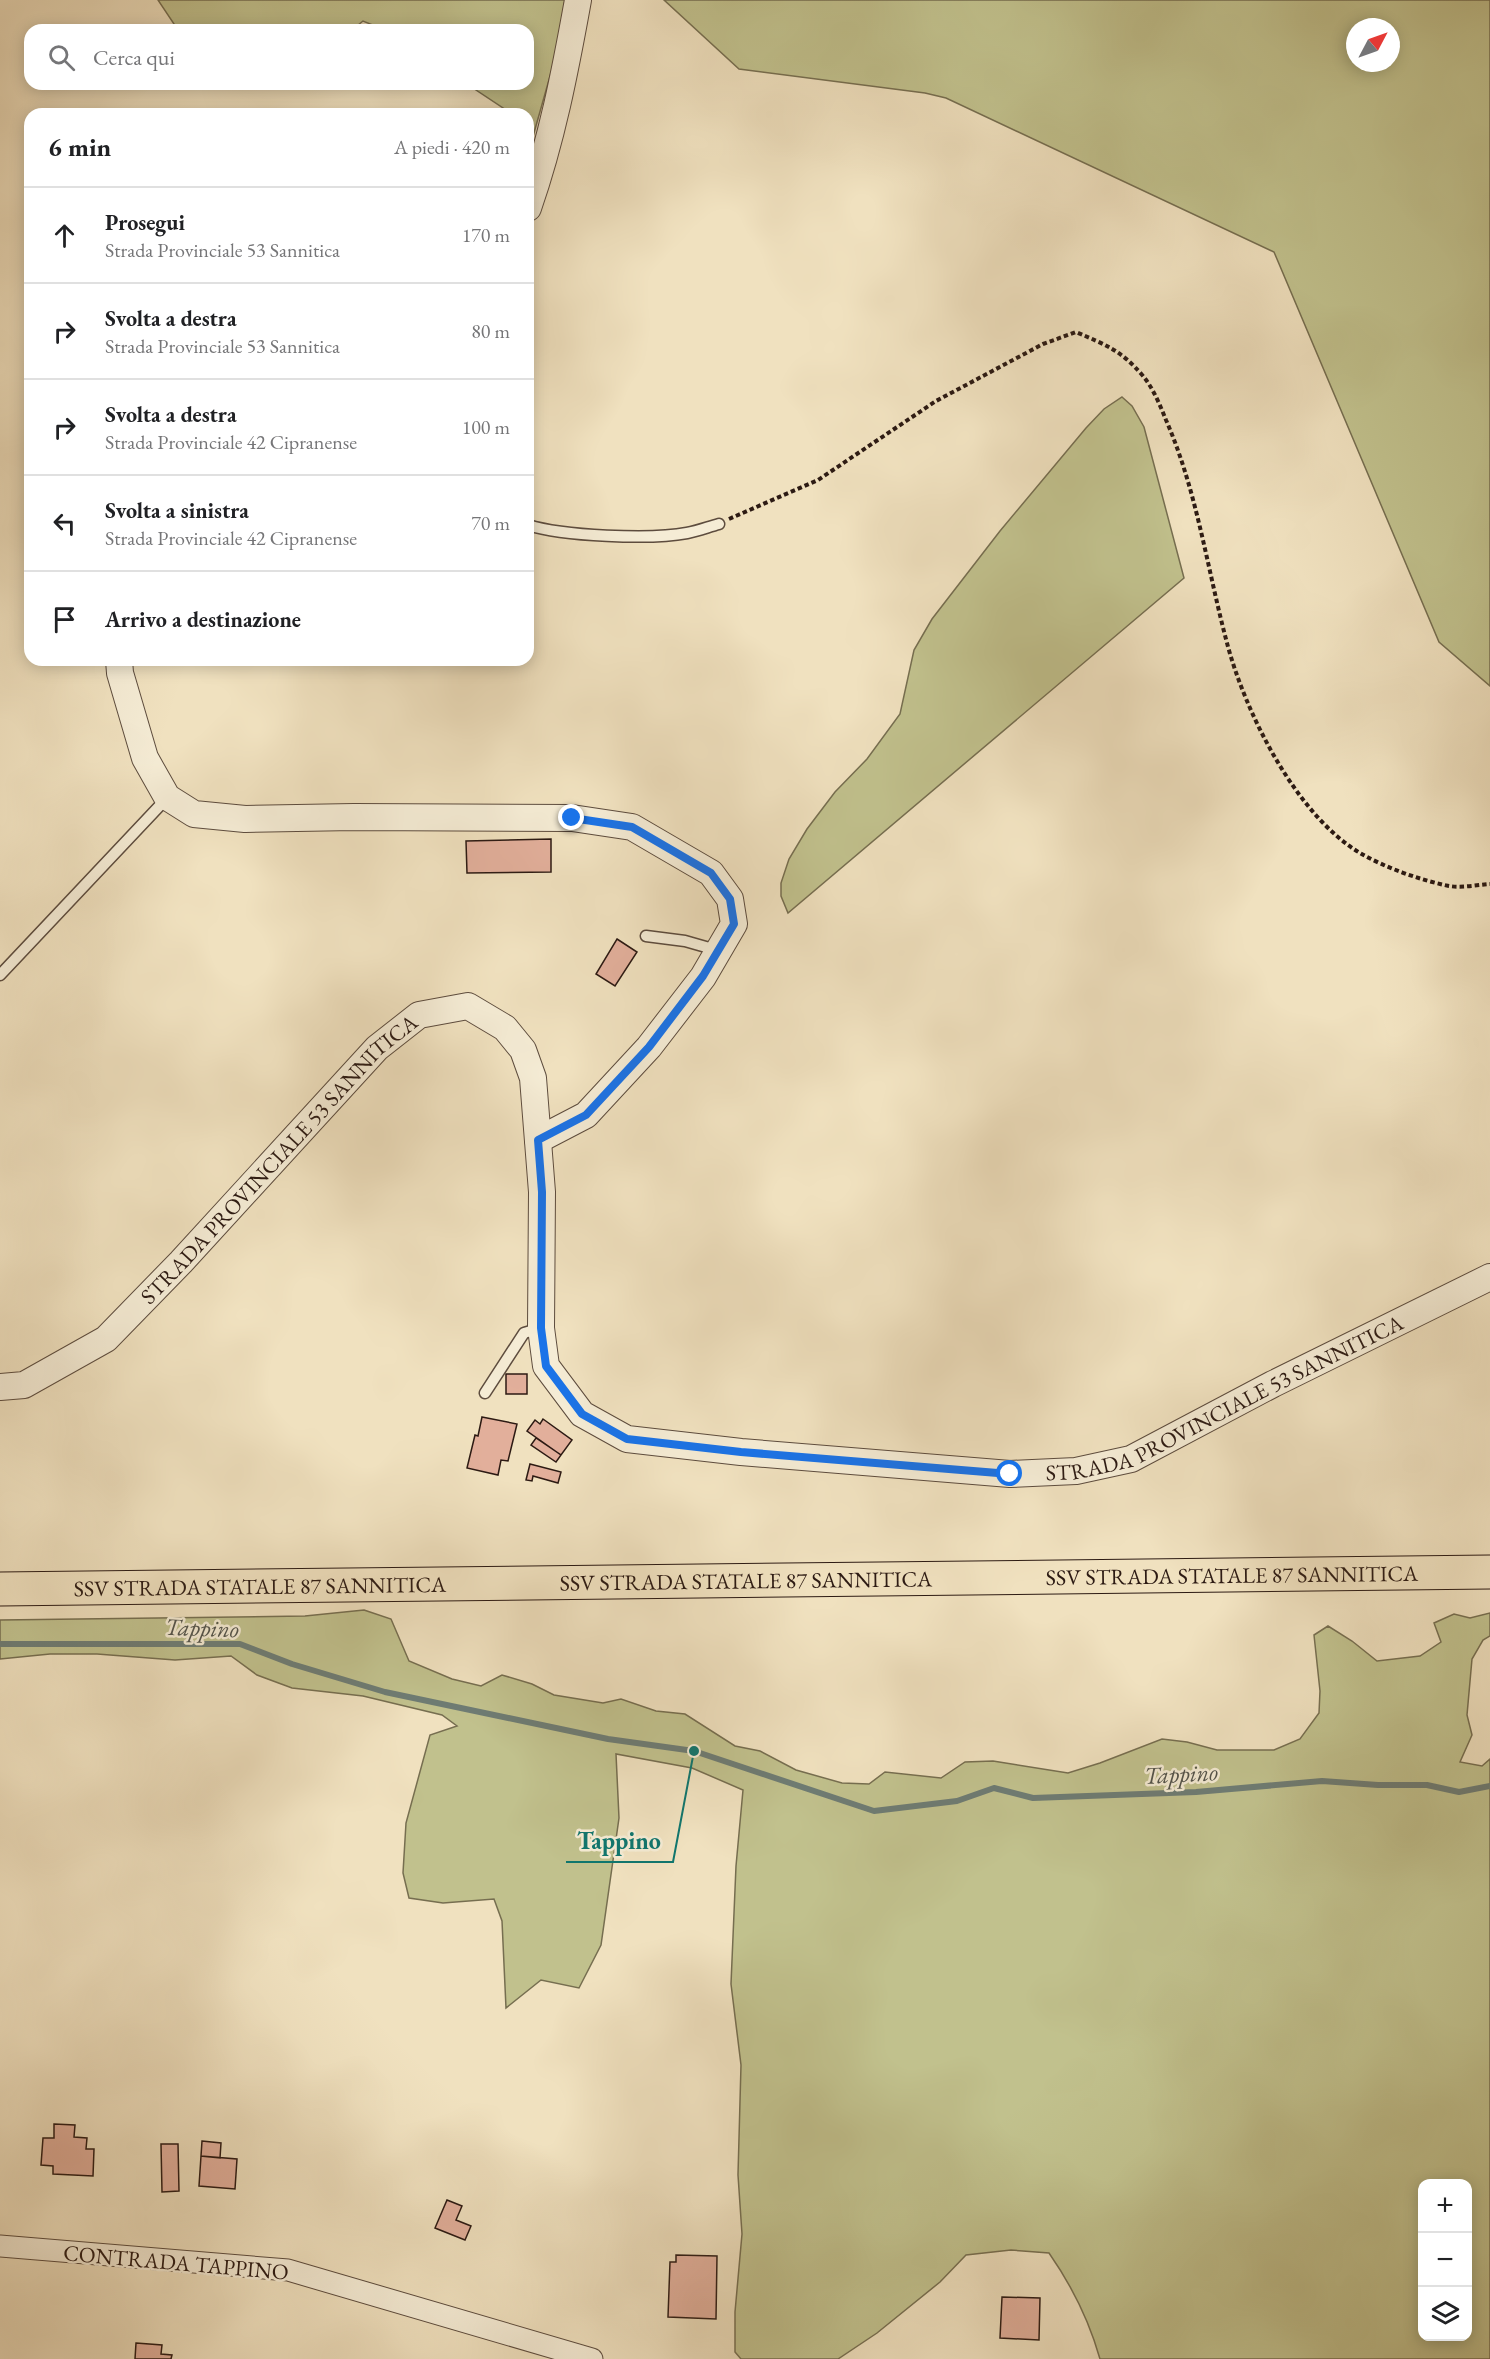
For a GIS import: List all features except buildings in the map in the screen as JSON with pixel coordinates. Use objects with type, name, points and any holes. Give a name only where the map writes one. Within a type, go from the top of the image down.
[{"type":"main road","name":"SSV STRADA STATALE 87 SANNITICA","points":[[0,1589],[1490,1572]]},
{"type":"street","points":[[534,191],[546,156],[564,80],[578,0]]},
{"type":"street","points":[[119,666],[146,758],[167,798],[194,814],[245,819],[572,818],[632,827],[711,873],[730,899],[734,924],[720,951],[649,1047],[586,1115],[538,1140]]},
{"type":"street","name":"STRADA PROVINCIALE 53 SANNITICA","points":[[0,1387],[24,1385],[106,1339],[181,1262],[377,1048],[419,1015],[468,1006],[505,1028],[522,1050],[533,1078],[542,1192],[541,1328],[546,1366],[582,1414],[627,1439],[741,1452],[1010,1474],[1076,1471],[1131,1459],[1284,1379],[1490,1277]]},
{"type":"street","name":"CONTRADA TAPPINO","points":[[0,2246],[288,2270],[592,2359]]},
{"type":"lane","points":[[534,527],[575,533],[640,536],[686,534],[719,524]]},
{"type":"lane","points":[[0,975],[167,798]]},
{"type":"lane","points":[[646,936],[685,941],[720,951]]},
{"type":"lane","points":[[486,1392],[524,1333],[541,1328]]},
{"type":"path","points":[[719,524],[818,480],[936,401],[1043,344],[1076,332],[1116,349],[1144,377],[1180,451],[1196,509],[1227,644],[1265,741],[1293,787],[1324,825],[1360,853],[1401,872],[1451,886],[1490,884]]},
{"type":"green space","points":[[158,0],[565,0],[556,55],[534,133],[534,108],[503,108],[476,90],[534,90],[534,24],[370,24],[363,21],[359,24],[174,24]]},
{"type":"green space","points":[[664,0],[1490,0],[1490,686],[1439,642],[1274,252],[946,98],[925,93],[739,69]]},
{"type":"green space","points":[[1122,397],[1132,406],[1144,427],[1184,578],[788,913],[781,896],[781,883],[789,859],[807,829],[835,792],[867,759],[900,714],[914,650],[932,619],[1000,531],[1086,428],[1104,409]]},
{"type":"green space","points":[[364,1610],[391,1619],[409,1661],[452,1679],[481,1686],[502,1675],[532,1684],[554,1695],[603,1703],[621,1699],[656,1711],[685,1714],[735,1746],[760,1751],[796,1770],[842,1783],[869,1784],[885,1772],[941,1778],[965,1762],[993,1761],[1068,1773],[1162,1739],[1187,1742],[1217,1750],[1274,1750],[1300,1739],[1319,1713],[1320,1691],[1314,1635],[1328,1626],[1377,1661],[1420,1656],[1441,1642],[1434,1623],[1454,1614],[1470,1618],[1490,1613],[1490,1636],[1483,1640],[1472,1659],[1467,1715],[1472,1735],[1460,1762],[1482,1766],[1490,1759],[1490,2359],[1100,2359],[1079,2304],[1049,2253],[1011,2250],[966,2255],[940,2282],[877,2333],[838,2359],[741,2359],[735,2352],[735,2312],[742,2234],[738,2175],[741,2065],[731,1984],[736,1866],[743,1790],[692,1768],[616,1754],[619,1818],[601,1945],[579,1988],[541,1980],[506,2008],[502,1921],[494,1899],[443,1903],[409,1898],[403,1873],[406,1823],[430,1735],[457,1726],[442,1715],[363,1696],[292,1688],[257,1675],[231,1656],[175,1660],[97,1654],[50,1654],[0,1659],[0,1620],[305,1616]]},
{"type":"waterway","name":"Tappino","points":[[0,1644],[240,1644],[292,1664],[385,1692],[608,1739],[694,1751],[874,1811],[957,1801],[994,1788],[1033,1798],[1196,1792],[1322,1781],[1378,1785],[1427,1785],[1459,1792],[1490,1786]]},
{"type":"place","name":"Tappino","points":[[694,1751]]},
{"type":"route","points":[[572,818],[632,827],[711,873],[730,899],[734,924],[720,951],[703,976],[649,1047],[586,1115],[538,1140],[542,1192],[541,1328],[546,1366],[582,1414],[627,1439],[741,1452],[1010,1474]]}]
